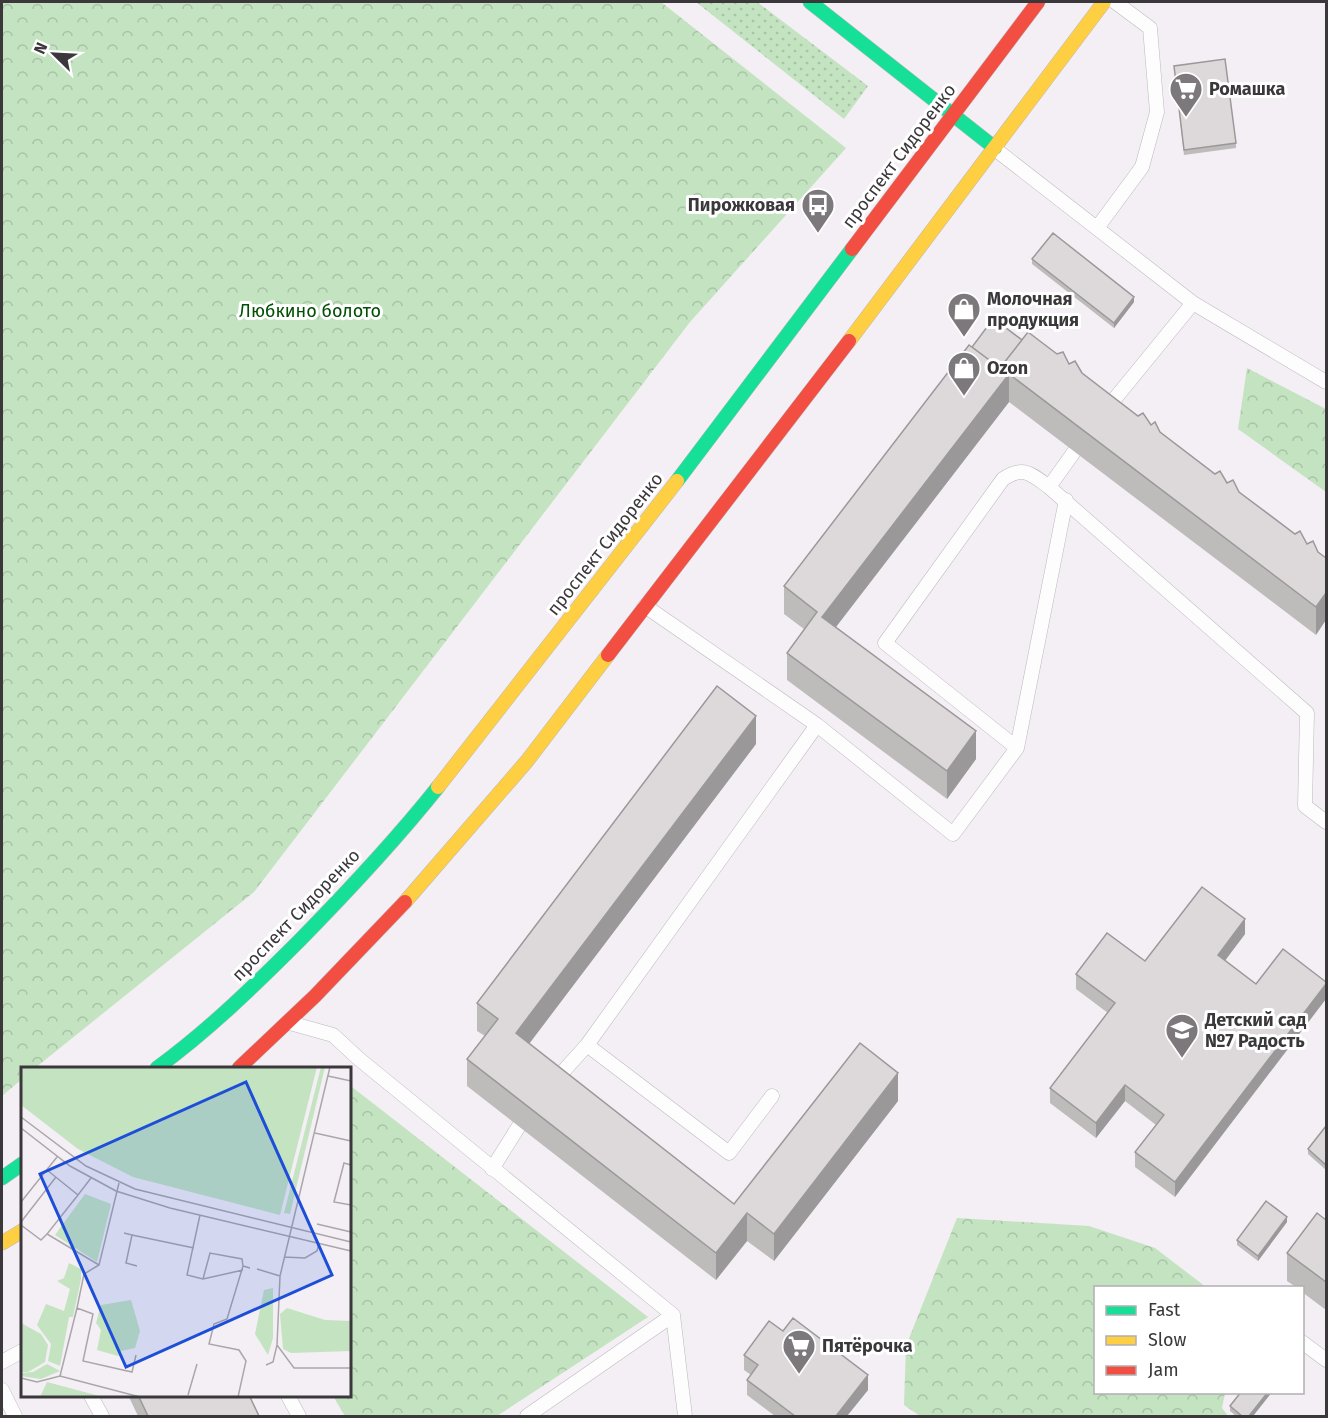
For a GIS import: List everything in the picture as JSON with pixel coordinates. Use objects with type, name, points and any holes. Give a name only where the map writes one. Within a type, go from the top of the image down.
[{"type":"main road","points":[[810,2],[995,148]]},
{"type":"main road","name":"проспект Сидоренко","points":[[158,1067],[255,992],[405,828],[719,426],[1038,2]]},
{"type":"main road","points":[[240,1067],[290,1023],[400,910],[465,837],[527,761],[1104,2]]},
{"type":"main road","points":[[274,1009],[290,1023]]},
{"type":"main road","points":[[2,1178],[21,1165]]},
{"type":"main road","points":[[2,1243],[21,1232]]},
{"type":"lane","points":[[1097,228],[1142,167],[1157,112],[1150,28],[1115,2]]},
{"type":"lane","points":[[995,148],[1194,303],[1326,382]]},
{"type":"lane","points":[[1101,416],[1194,303]]},
{"type":"lane","points":[[1049,487],[1074,452]]},
{"type":"lane","points":[[1017,748],[885,644],[1003,479],[1015,471],[1028,472],[1066,500],[1307,713],[1305,806],[1326,822]]},
{"type":"lane","points":[[645,606],[817,725],[953,834],[1017,748],[1066,500]]},
{"type":"lane","points":[[549,1087],[587,1045],[817,725]]},
{"type":"lane","points":[[290,1023],[333,1035],[492,1169],[673,1314],[685,1416]]},
{"type":"lane","points":[[587,1045],[729,1153],[772,1096]]},
{"type":"lane","points":[[492,1169],[519,1126]]},
{"type":"lane","points":[[527,1416],[673,1314]]},
{"type":"lane","points":[[1304,1344],[1326,1360]]},
{"type":"lane","points":[[2,1362],[21,1352]]},
{"type":"lane","points":[[2,1390],[15,1416]]},
{"type":"lane","points":[[92,1397],[102,1416]]},
{"type":"lane","points":[[289,1397],[298,1416]]},
{"type":"green space","name":"Любкино болото","points":[[2,2],[661,2],[846,148],[690,322],[254,892],[36,1067],[21,1067],[21,1080],[2,1096]]},
{"type":"green space","points":[[696,2],[757,2],[868,86],[844,119]]},
{"type":"green space","points":[[1247,368],[1326,409],[1326,492],[1238,429]]},
{"type":"green space","points":[[352,1087],[648,1317],[497,1416],[345,1416],[334,1397],[351,1397]]},
{"type":"green space","points":[[957,1218],[1089,1226],[1155,1248],[1205,1286],[1094,1286],[1094,1394],[1225,1394],[1222,1408],[1228,1416],[920,1416],[904,1405],[906,1346]]},
{"type":"building","points":[[1225,59],[1236,143],[1184,150],[1174,66]]},
{"type":"building","points":[[1053,233],[1134,297],[1114,323],[1032,259]]},
{"type":"building","points":[[994,321],[1022,340],[1000,368],[972,347]]},
{"type":"building","points":[[1028,332],[1057,354],[1063,352],[1069,364],[1075,361],[1082,373],[1138,416],[1143,413],[1151,425],[1155,422],[1160,432],[1215,474],[1220,471],[1227,483],[1233,480],[1239,492],[1295,534],[1300,531],[1307,544],[1313,541],[1318,552],[1326,558],[1326,593],[1316,607],[1009,374],[822,617],[976,731],[947,771],[787,653],[817,612],[784,586],[969,345],[1000,368]]},
{"type":"building","points":[[717,686],[756,716],[516,1033],[734,1204],[860,1043],[898,1073],[774,1234],[747,1213],[716,1253],[467,1059],[498,1019],[477,1003]]},
{"type":"building","name":"Детский сад №7 Радость","points":[[1202,887],[1245,919],[1218,955],[1256,984],[1283,949],[1326,984],[1175,1182],[1135,1152],[1164,1115],[1125,1085],[1096,1123],[1050,1088],[1115,1003],[1076,974],[1107,933],[1145,961]]},
{"type":"building","points":[[1326,1126],[1326,1165],[1308,1149]]},
{"type":"building","points":[[1266,1201],[1287,1217],[1258,1256],[1237,1240]]},
{"type":"building","points":[[1317,1213],[1326,1220],[1326,1282],[1287,1253]]},
{"type":"building","name":"Пятёрочка","points":[[793,1318],[868,1375],[836,1416],[795,1416],[747,1380],[758,1365],[744,1355],[769,1321],[783,1331]]},
{"type":"building","points":[[1239,1394],[1266,1394],[1249,1416],[1242,1416],[1230,1406]]},
{"type":"building","points":[[139,1397],[250,1397],[259,1416],[148,1416]]},
{"type":"traffic: fast","points":[[810,2],[995,148]]},
{"type":"traffic: fast","points":[[677,481],[852,249]]},
{"type":"traffic: fast","points":[[158,1067],[213,1023],[300,940],[371,865],[438,787]]},
{"type":"traffic: fast","points":[[2,1178],[21,1165]]},
{"type":"traffic: slow","points":[[849,341],[1104,2]]},
{"type":"traffic: slow","points":[[438,787],[677,481]]},
{"type":"traffic: slow","points":[[405,902],[527,761],[608,655]]},
{"type":"traffic: slow","points":[[2,1243],[21,1232]]},
{"type":"traffic: jam","points":[[852,249],[1038,2]]},
{"type":"traffic: jam","points":[[608,655],[849,341]]},
{"type":"traffic: jam","points":[[240,1067],[315,996],[405,902]]},
{"type":"place","name":"Ромашка","points":[[1186,118]]},
{"type":"place","name":"Пирожковая","points":[[818,234]]},
{"type":"place","name":"Молочная продукция","points":[[964,338]]},
{"type":"place","name":"Ozon","points":[[964,397]]},
{"type":"place","name":"Детский сад №7 Радость","points":[[1182,1059]]},
{"type":"place","name":"Пятёрочка","points":[[799,1375]]}]
